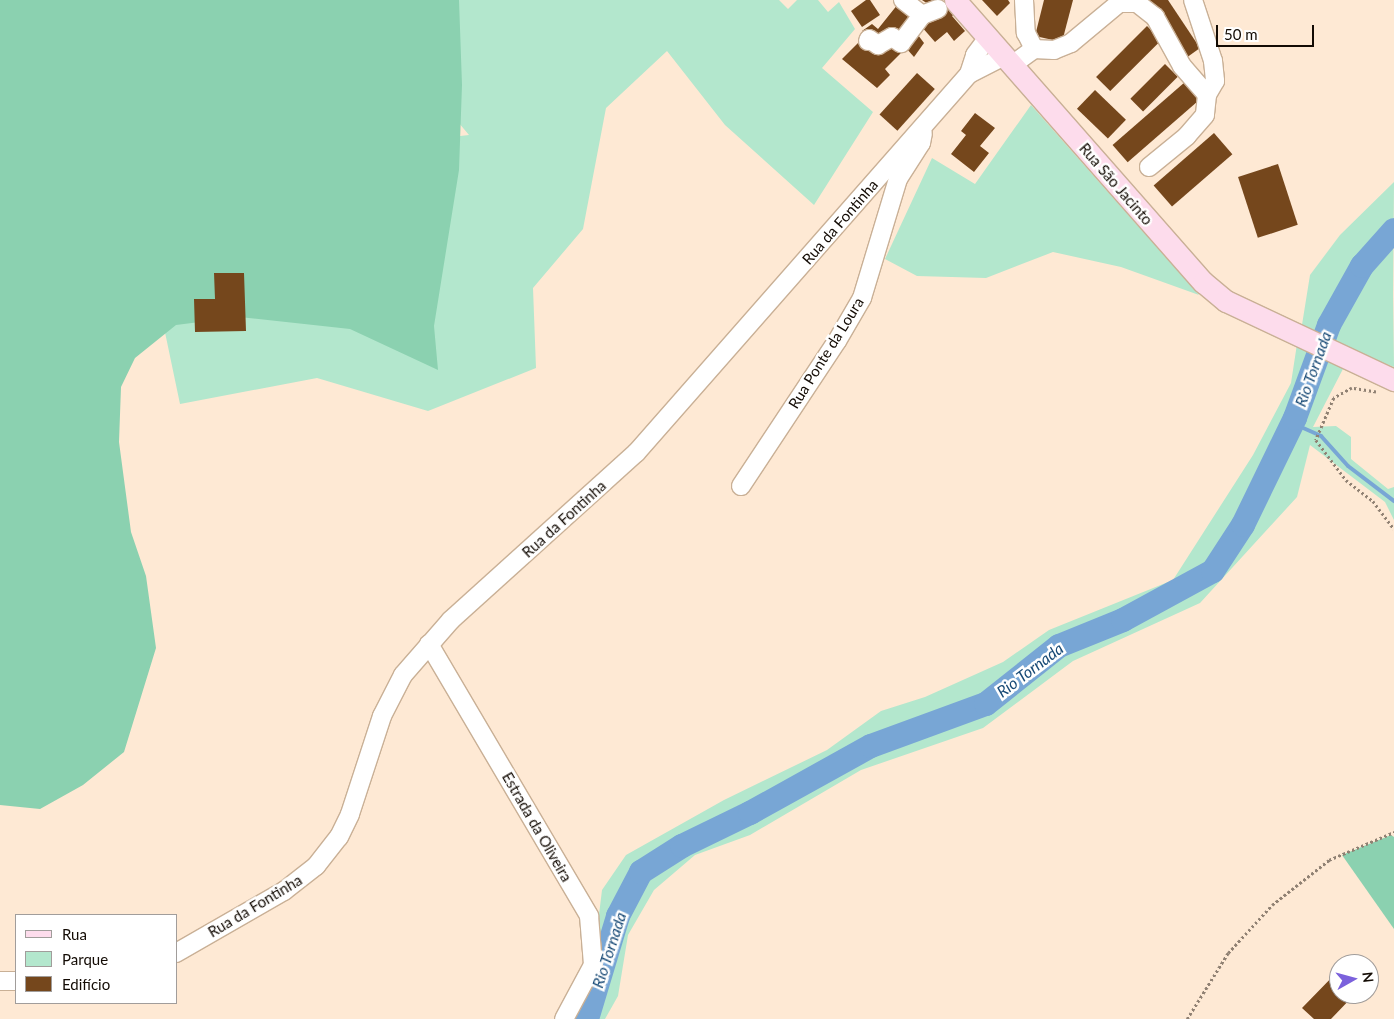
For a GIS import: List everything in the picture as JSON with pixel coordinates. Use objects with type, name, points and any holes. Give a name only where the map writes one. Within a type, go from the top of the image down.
[{"type":"main road","name":"Rua São Jacinto","points":[[948,6],[988,38],[1203,282],[1226,301],[1337,355],[1390,388]]},
{"type":"street","points":[[903,0],[948,6]]},
{"type":"street","points":[[1024,0],[1026,32],[1034,49],[1054,50],[1071,43],[1120,1],[1137,3],[1155,17],[1182,66],[1207,95]]},
{"type":"street","points":[[1149,167],[1187,136],[1205,115],[1207,95],[1215,81],[1213,61],[1193,0]]},
{"type":"street","points":[[868,41],[869,39],[878,44],[892,37],[901,43],[948,6]]},
{"type":"street","name":"Rua da Fontinha","points":[[178,952],[301,880],[327,853],[350,814],[392,694],[403,675],[450,620],[636,453],[969,74],[975,55],[988,38]]},
{"type":"street","name":"Rua da Fontinha","points":[[969,74],[1034,49]]},
{"type":"street","name":"Rua Ponte da Loura","points":[[741,486],[837,341],[862,298],[898,179],[924,135],[920,128]]},
{"type":"street","name":"Estrada da Oliveira","points":[[429,644],[589,916],[593,965],[564,1019]]},
{"type":"street","points":[[0,981],[15,981]]},
{"type":"path","points":[[1390,388],[1352,388],[1334,398],[1316,440],[1346,480],[1372,501],[1394,528]]},
{"type":"path","points":[[1187,1019],[1228,953],[1272,905],[1329,860],[1394,832]]},
{"type":"green space","points":[[0,0],[459,0],[462,85],[459,170],[434,326],[438,370],[350,329],[239,317],[176,325],[135,358],[121,387],[119,442],[131,532],[146,576],[156,648],[124,752],[83,785],[40,809],[0,805]]},
{"type":"green space","points":[[377,0],[779,0],[788,9],[797,0],[818,0],[828,12],[839,2],[855,29],[822,68],[873,112],[814,205],[725,125],[667,51],[606,108],[583,229],[533,288],[536,368],[428,411],[317,378],[180,404],[153,275],[144,172],[469,135],[400,53]]},
{"type":"green space","points":[[1031,105],[1199,295],[1121,267],[1053,252],[986,278],[917,276],[885,259],[932,158],[975,184]]},
{"type":"green space","points":[[1394,182],[1394,367],[1301,331],[1310,275],[1340,235]]},
{"type":"green space","points":[[1297,344],[1344,367],[1313,427],[1336,426],[1351,437],[1351,459],[1388,489],[1394,487],[1394,520],[1385,502],[1310,445],[1297,497],[1200,603],[1073,661],[983,728],[861,770],[750,835],[695,855],[654,890],[628,935],[618,996],[605,1019],[563,1019],[597,931],[602,890],[626,855],[724,800],[827,750],[881,711],[925,697],[1003,662],[1049,630],[1173,580],[1253,455],[1291,383]]},
{"type":"green space","points":[[1391,835],[1394,837],[1394,929],[1342,855]]},
{"type":"building","points":[[866,0],[870,0],[880,15],[862,27],[851,11]]},
{"type":"building","points":[[922,0],[943,0],[934,8]]},
{"type":"building","points":[[982,0],[1008,0],[1010,3],[997,16]]},
{"type":"building","points":[[1044,0],[1073,0],[1062,42],[1035,36]]},
{"type":"building","points":[[1148,0],[1168,0],[1200,48],[1186,58]]},
{"type":"building","points":[[949,2],[957,12],[952,16],[965,31],[954,41],[947,32],[935,42],[921,26]]},
{"type":"building","points":[[898,4],[913,17],[901,33],[865,37],[862,31],[872,24],[878,29]]},
{"type":"building","points":[[1147,26],[1161,40],[1110,91],[1096,77]]},
{"type":"building","points":[[915,31],[924,43],[914,57],[906,48]]},
{"type":"building","points":[[863,38],[889,39],[902,52],[885,69],[890,75],[877,88],[842,59]]},
{"type":"building","points":[[1165,64],[1178,77],[1143,111],[1130,99]]},
{"type":"building","points":[[917,73],[935,89],[897,131],[880,115]]},
{"type":"building","points":[[1185,82],[1200,99],[1128,162],[1113,145]]},
{"type":"building","points":[[1095,90],[1126,120],[1108,139],[1077,109]]},
{"type":"building","points":[[975,113],[995,128],[980,146],[989,153],[974,172],[951,154],[966,135],[961,131]]},
{"type":"building","points":[[1214,133],[1232,154],[1172,207],[1154,185]]},
{"type":"building","points":[[1278,164],[1298,225],[1258,238],[1238,177]]},
{"type":"building","points":[[214,273],[244,273],[246,331],[195,332],[194,299],[215,299]]},
{"type":"building","points":[[1329,980],[1329,1004],[1345,1004],[1331,1019],[1314,1019],[1302,1008]]},
{"type":"waterway","name":"Rio Tornada","points":[[587,1019],[618,916],[641,872],[682,846],[750,813],[871,746],[986,704],[1059,646],[1123,620],[1213,571],[1243,525],[1295,418],[1329,325],[1362,266],[1394,230]]},
{"type":"waterway","points":[[1292,423],[1321,436],[1348,466],[1394,501]]}]
